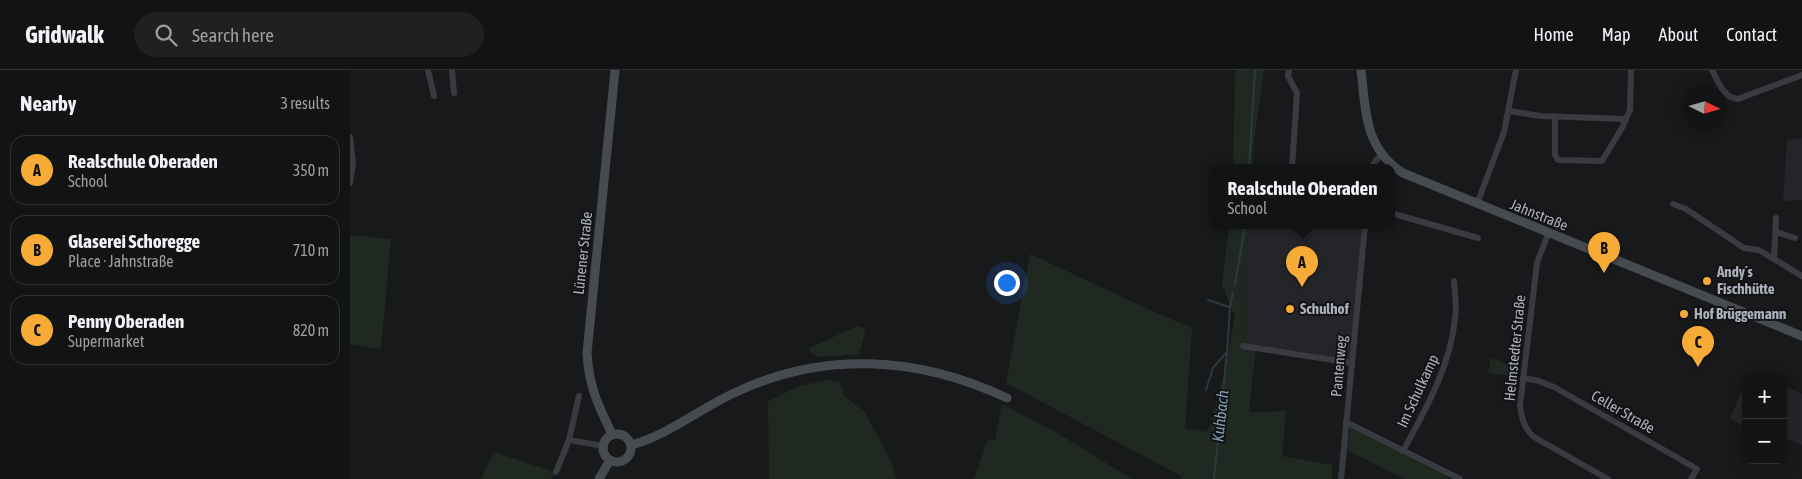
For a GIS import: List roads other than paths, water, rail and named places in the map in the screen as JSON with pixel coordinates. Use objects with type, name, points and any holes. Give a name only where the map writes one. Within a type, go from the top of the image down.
[{"type":"main road","name":"Lünener Straße","points":[[612,434],[595,400],[590,382],[587,353],[615,70]]},
{"type":"main road","name":"Jahnstraße","points":[[1361,70],[1368,123],[1373,140],[1390,164]]},
{"type":"main road","name":"Jahnstraße","points":[[1395,169],[1403,174],[1548,234],[1802,336]]},
{"type":"main road","points":[[631,445],[653,438],[751,385],[791,372],[827,365],[880,364],[925,369],[961,378],[1007,398]]},
{"type":"main road","points":[[618,433],[629,439],[631,445],[630,454],[624,460],[616,462],[610,460],[604,452],[603,446],[607,438],[612,434],[618,433]]},
{"type":"main road","points":[[599,479],[610,460]]},
{"type":"street","points":[[428,70],[434,96]]},
{"type":"street","points":[[452,70],[454,93]]},
{"type":"street","points":[[1289,70],[1288,76],[1297,94],[1292,164]]},
{"type":"street","points":[[1477,204],[1497,152],[1509,111],[1516,70]]},
{"type":"street","points":[[1556,117],[1555,155],[1558,160],[1602,161],[1622,128],[1630,110],[1631,70]]},
{"type":"street","points":[[1712,70],[1726,95],[1738,99],[1802,75]]},
{"type":"street","points":[[1509,111],[1556,117],[1625,119]]},
{"type":"street","points":[[350,137],[353,164],[350,183]]},
{"type":"street","points":[[1373,164],[1382,155]]},
{"type":"street","points":[[1673,204],[1686,209],[1744,248],[1758,250],[1802,276]]},
{"type":"street","points":[[1395,215],[1478,238]]},
{"type":"street","points":[[1774,259],[1776,218]]},
{"type":"street","name":"Pantenweg","points":[[1341,479],[1365,229]]},
{"type":"street","points":[[1776,232],[1795,238]]},
{"type":"street","name":"Helmstedter Straße","points":[[1548,234],[1537,263],[1520,406],[1522,420],[1528,432],[1540,441],[1608,479]]},
{"type":"street","name":"Im Schulkamp","points":[[1403,451],[1424,412],[1447,360],[1456,318],[1454,280]]},
{"type":"street","points":[[1243,346],[1352,363]]},
{"type":"street","name":"Celler Straße","points":[[1524,378],[1539,381],[1563,392],[1697,469],[1691,479]]},
{"type":"street","points":[[556,472],[569,440],[579,396]]},
{"type":"street","points":[[1346,422],[1460,479]]},
{"type":"street","points":[[569,440],[603,446]]},
{"type":"waterway","name":"Kuhbach","points":[[1249,164],[1255,70]]},
{"type":"waterway","name":"Kuhbach","points":[[1235,284],[1244,229]]},
{"type":"waterway","name":"Kuhbach","points":[[1214,479],[1233,292]]},
{"type":"waterway","name":"Kuhbach","points":[[1208,300],[1229,307]]},
{"type":"waterway","name":"Kuhbach","points":[[1206,390],[1213,368],[1226,353]]},
{"type":"place","name":"Glaserei Schoregge","points":[[1604,273]]},
{"type":"place","name":"Andy´s Fischhütte","points":[[1707,281]]},
{"type":"place","name":"Realschule Oberaden","points":[[1302,287]]},
{"type":"place","name":"Schulhof","points":[[1290,309]]},
{"type":"place","name":"Hof Brüggemann","points":[[1684,314]]},
{"type":"place","name":"Penny Oberaden","points":[[1698,367]]}]
